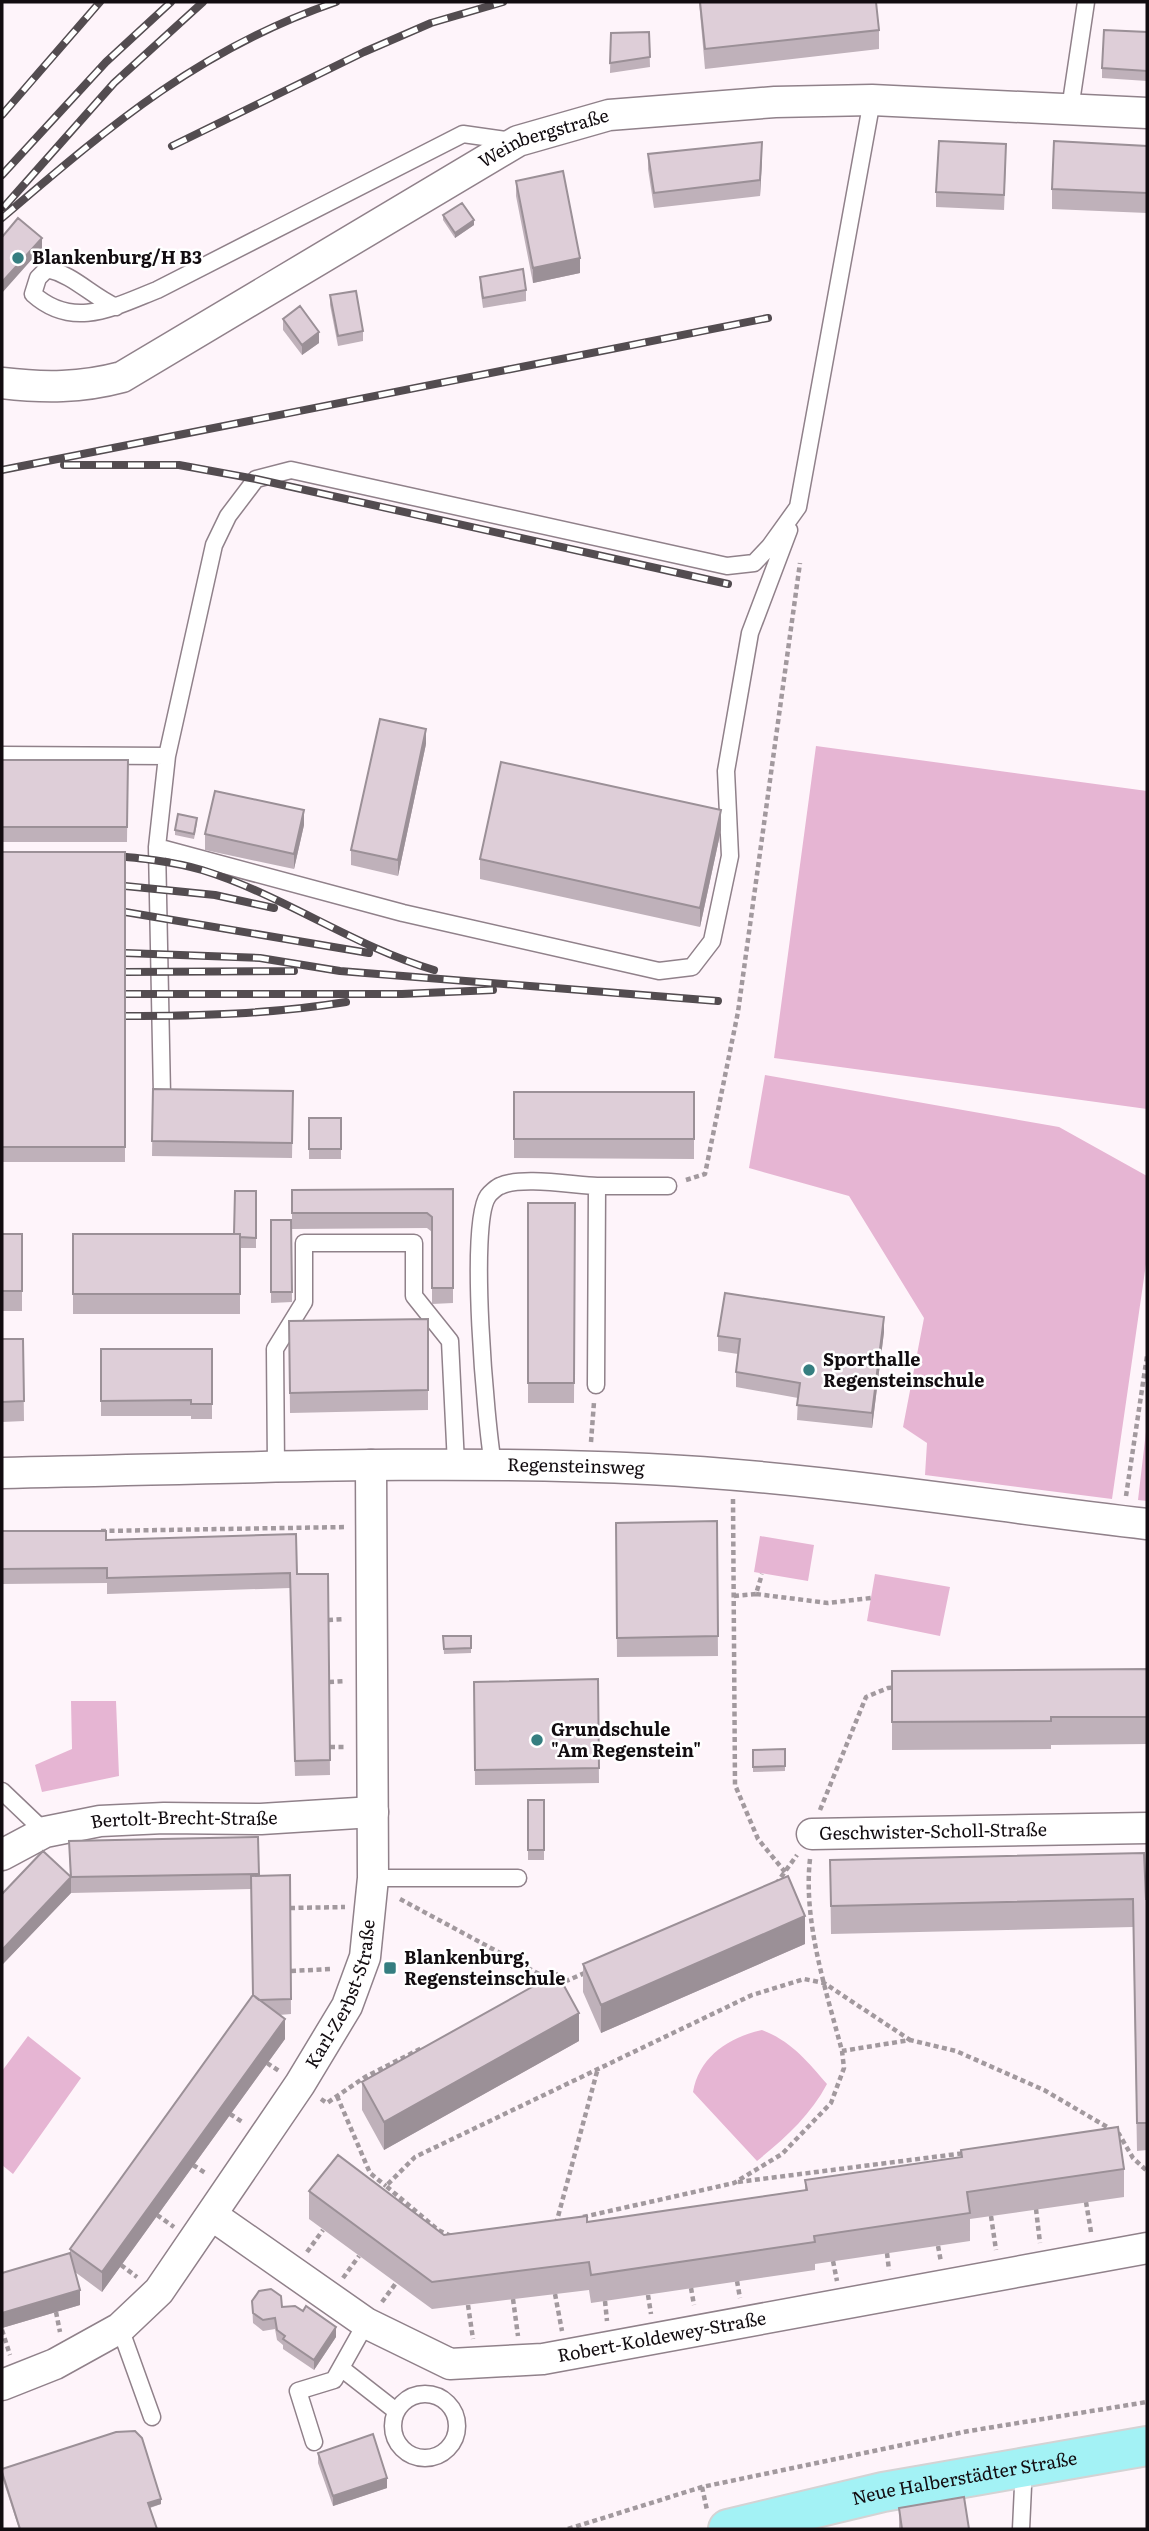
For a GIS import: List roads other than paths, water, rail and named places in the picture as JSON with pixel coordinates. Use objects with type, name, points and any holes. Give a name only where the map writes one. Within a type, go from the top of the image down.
[{"type":"main road","name":"Neue Halberstädter Straße","points":[[728,2529],[785,2522],[1024,2465],[1147,2445]]},
{"type":"street","name":"Weinbergstraße","points":[[2,383],[44,388],[93,385],[122,377],[518,141],[609,115],[775,102],[872,100],[1147,114]]},
{"type":"street","name":"Regensteinsweg","points":[[2,1473],[456,1464],[589,1467],[733,1475],[1135,1523]]},
{"type":"street","name":"Karl-Zerbst-Straße","points":[[2,2385],[55,2364],[120,2328],[159,2291],[213,2216],[335,2031],[358,1978],[369,1935],[372,1893],[370,1465]]},
{"type":"street","name":"Bertolt-Brecht-Straße","points":[[2,1855],[45,1832],[100,1821],[164,1818],[261,1819],[373,1812]]},
{"type":"street","name":"Geschwister-Scholl-Straße","points":[[812,1834],[1147,1828]]},
{"type":"street","name":"Robert-Koldewey-Straße","points":[[213,2216],[366,2323],[450,2364],[566,2355],[843,2307],[1147,2248]]},
{"type":"lane","points":[[1070,109],[1086,2]]},
{"type":"lane","points":[[157,847],[403,913],[659,971],[692,967],[712,941],[730,856],[726,771],[750,633],[797,507],[872,100]]},
{"type":"lane","points":[[116,307],[93,297],[67,273],[47,269],[37,278],[33,294],[45,304],[91,315],[116,307],[157,290],[463,134],[518,141]]},
{"type":"lane","points":[[162,1095],[157,847],[167,756],[214,545],[228,516],[256,479],[291,470],[727,566],[754,563],[771,546],[797,507]]},
{"type":"lane","points":[[2,755],[167,756]]},
{"type":"lane","points":[[493,1464],[486,1425],[480,1323],[481,1225],[487,1197],[500,1185],[520,1182],[668,1186]]},
{"type":"lane","points":[[596,1385],[597,1186]]},
{"type":"lane","points":[[276,1467],[275,1349],[304,1302],[304,1243],[414,1243],[414,1296],[450,1341],[456,1464]]},
{"type":"lane","points":[[2,1791],[45,1832]]},
{"type":"lane","points":[[372,1893],[518,1878]]},
{"type":"lane","points":[[314,2442],[298,2391],[334,2380],[366,2323]]},
{"type":"lane","points":[[120,2328],[152,2417]]},
{"type":"lane","points":[[341,2368],[396,2412]]},
{"type":"lane","points":[[421,2394],[441,2399],[454,2415],[457,2425],[451,2445],[434,2457],[413,2456],[397,2442],[393,2432],[396,2412],[403,2403],[421,2394]]},
{"type":"lane","points":[[1021,2529],[1024,2465]]},
{"type":"railway","points":[[2,115],[100,2]]},
{"type":"railway","points":[[2,175],[106,62],[171,2]]},
{"type":"railway","points":[[4,207],[114,83],[203,2]]},
{"type":"railway","points":[[2,218],[80,152],[158,93],[241,43],[336,2]]},
{"type":"railway","points":[[172,146],[364,52],[431,23],[503,2]]},
{"type":"railway","points":[[2,470],[768,318]]},
{"type":"railway","points":[[64,465],[179,465],[256,479],[728,584]]},
{"type":"railway","points":[[107,855],[179,864],[232,880],[375,948],[434,970]]},
{"type":"railway","points":[[125,886],[215,895],[274,908]]},
{"type":"railway","points":[[125,912],[369,953]]},
{"type":"railway","points":[[125,953],[260,958],[340,971],[718,1001]]},
{"type":"railway","points":[[125,972],[294,971]]},
{"type":"railway","points":[[125,994],[402,994],[493,990]]},
{"type":"railway","points":[[125,1016],[236,1014],[346,1002]]},
{"type":"place","name":"Blankenburg/H B3","points":[[18,258]]},
{"type":"place","name":"Sporthalle Regensteinschule","points":[[809,1370]]},
{"type":"place","name":"Grundschule \"Am Regenstein\"","points":[[537,1740]]},
{"type":"place","name":"Blankenburg, Regensteinschule","points":[[390,1968]]}]
